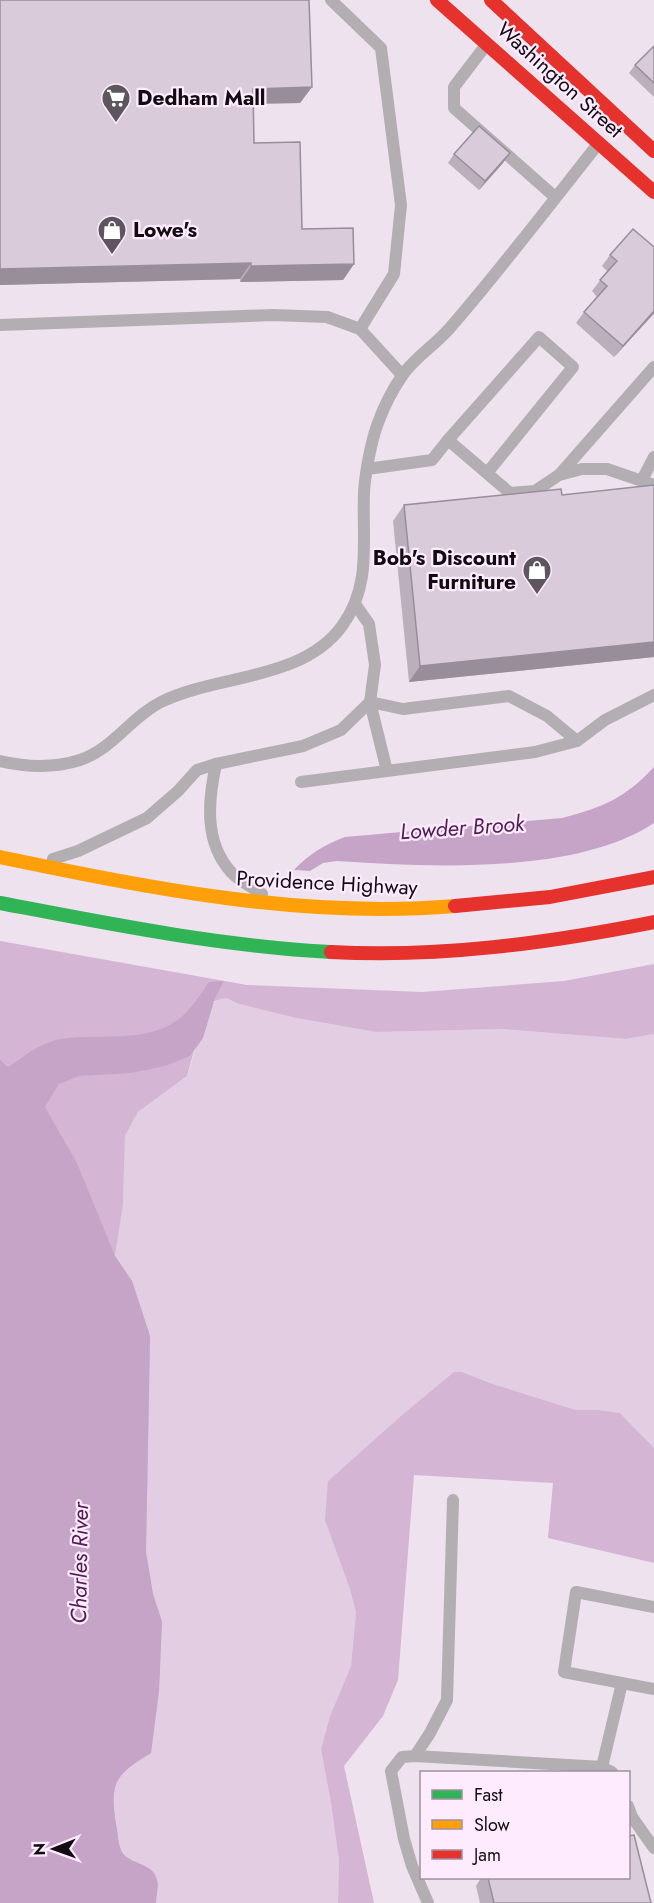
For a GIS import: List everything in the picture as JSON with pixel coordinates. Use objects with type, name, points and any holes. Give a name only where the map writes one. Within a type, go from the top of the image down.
[{"type":"main road","name":"Washington Street","points":[[437,0],[654,192]]},
{"type":"main road","name":"Washington Street","points":[[491,0],[654,151]]},
{"type":"main road","name":"Providence Highway","points":[[0,857],[185,893],[278,905],[378,910],[477,906],[573,893],[654,877]]},
{"type":"main road","points":[[0,903],[190,938],[239,945],[339,953],[488,948],[586,936],[654,922]]},
{"type":"lane","points":[[330,0],[381,48],[401,205],[394,274],[360,329]]},
{"type":"lane","points":[[487,44],[454,87],[454,108],[555,198]]},
{"type":"lane","points":[[0,761],[13,764],[58,764],[95,754],[158,703],[176,695],[287,665],[325,645],[342,626],[355,604],[363,577],[364,492],[367,469],[378,424],[402,375],[447,331],[599,143]]},
{"type":"lane","points":[[0,325],[273,315],[327,317],[360,329],[402,375]]},
{"type":"lane","points":[[367,469],[432,460],[539,337],[573,367],[487,473]]},
{"type":"lane","points":[[448,440],[510,493],[535,491],[559,475],[654,367]]},
{"type":"lane","points":[[559,475],[582,469],[607,468],[648,483],[654,457]]},
{"type":"lane","points":[[355,604],[369,624],[375,665],[370,702],[387,771]]},
{"type":"lane","points":[[301,782],[535,752],[576,741],[604,720],[654,695]]},
{"type":"lane","points":[[370,702],[403,709],[509,696],[547,716],[576,741]]},
{"type":"lane","points":[[38,865],[78,851],[147,818],[197,770],[303,746],[341,730],[370,702]]},
{"type":"lane","points":[[216,764],[210,793],[210,825],[218,854],[232,874],[278,905]]},
{"type":"lane","points":[[415,1756],[447,1700],[453,1500]]},
{"type":"lane","points":[[654,1607],[576,1592],[564,1672],[654,1689]]},
{"type":"lane","points":[[417,1865],[404,1839],[391,1771],[402,1757],[415,1756],[607,1770],[622,1683]]},
{"type":"lane","points":[[630,1814],[654,1848]]},
{"type":"lane","points":[[421,1879],[428,1903]]},
{"type":"shaded area","points":[[0,941],[247,985],[422,992],[564,981],[654,964],[654,1034],[626,1039],[503,1029],[376,1032],[296,1018],[239,1004],[226,998],[207,1003],[187,1076],[138,1112],[125,1136],[123,1205],[115,1256],[132,1281],[150,1336],[146,1552],[153,1594],[162,1622],[159,1691],[151,1753],[130,1767],[118,1781],[115,1789],[114,1810],[122,1852],[155,1874],[158,1885],[156,1903],[106,1868],[0,1064]]},
{"type":"shaded area","points":[[226,998],[239,1004],[296,1018],[376,1032],[503,1029],[626,1039],[654,1034],[654,1448],[620,1413],[576,1410],[462,1372],[455,1372],[402,1415],[328,1481],[356,1612],[351,1666],[330,1716],[321,1749],[339,1861],[338,1903],[156,1903],[158,1885],[155,1874],[130,1859],[122,1851],[114,1809],[113,1798],[117,1780],[129,1766],[151,1752],[159,1691],[162,1622],[153,1594],[146,1552],[147,1447],[132,1281],[115,1256],[123,1205],[125,1136],[138,1112],[187,1076],[207,1004]]},
{"type":"shaded area","points":[[454,1372],[462,1372],[576,1410],[620,1413],[654,1448],[654,1563],[548,1538],[553,1483],[414,1475],[398,1680],[383,1716],[344,1766],[374,1903],[338,1903],[339,1861],[321,1749],[330,1716],[351,1666],[356,1612],[325,1520],[328,1481]]},
{"type":"water","name":"Lowder Brook","points":[[654,767],[654,823],[622,840],[584,852],[500,864],[414,865],[337,861],[323,863],[310,871],[294,870],[317,850],[345,837],[562,818],[576,814],[623,794]]},
{"type":"water","name":"Charles River","points":[[224,981],[215,998],[203,1038],[190,1056],[165,1066],[131,1073],[79,1076],[59,1084],[45,1107],[77,1163],[115,1256],[132,1281],[150,1336],[146,1552],[153,1594],[162,1622],[159,1691],[151,1753],[130,1767],[118,1781],[115,1789],[114,1810],[122,1852],[155,1874],[158,1885],[156,1903],[0,1903],[0,1060],[8,1067],[37,1048],[56,1040],[131,1035],[159,1029],[184,1015],[209,982]]},
{"type":"building","name":"Dedham Mall","points":[[0,0],[309,0],[312,87],[253,89],[254,143],[300,142],[302,229],[353,228],[354,264],[251,266],[251,263],[0,269]]},
{"type":"building","points":[[654,46],[654,83],[635,65]]},
{"type":"building","points":[[479,126],[510,153],[485,181],[454,154]]},
{"type":"building","points":[[633,229],[654,247],[654,311],[623,346],[584,312],[607,286],[600,280],[617,261],[610,255]]},
{"type":"building","points":[[654,485],[654,642],[420,666],[404,505],[561,489],[562,495]]},
{"type":"building","points":[[634,1835],[651,1903],[494,1903],[488,1879],[630,1879],[630,1836]]},
{"type":"traffic: fast","points":[[0,903],[206,939],[331,952]]},
{"type":"traffic: slow","points":[[0,857],[113,880],[226,898],[340,908],[397,909],[455,906]]},
{"type":"traffic: jam","points":[[437,0],[654,192]]},
{"type":"traffic: jam","points":[[491,0],[654,151]]},
{"type":"traffic: jam","points":[[455,906],[550,897],[654,877]]},
{"type":"traffic: jam","points":[[331,952],[453,951],[534,942],[654,922]]},
{"type":"place","name":"Dedham Mall","points":[[116,124]]},
{"type":"place","name":"Lowe's","points":[[112,256]]},
{"type":"place","name":"Bob's Discount Furniture","points":[[537,596]]}]
